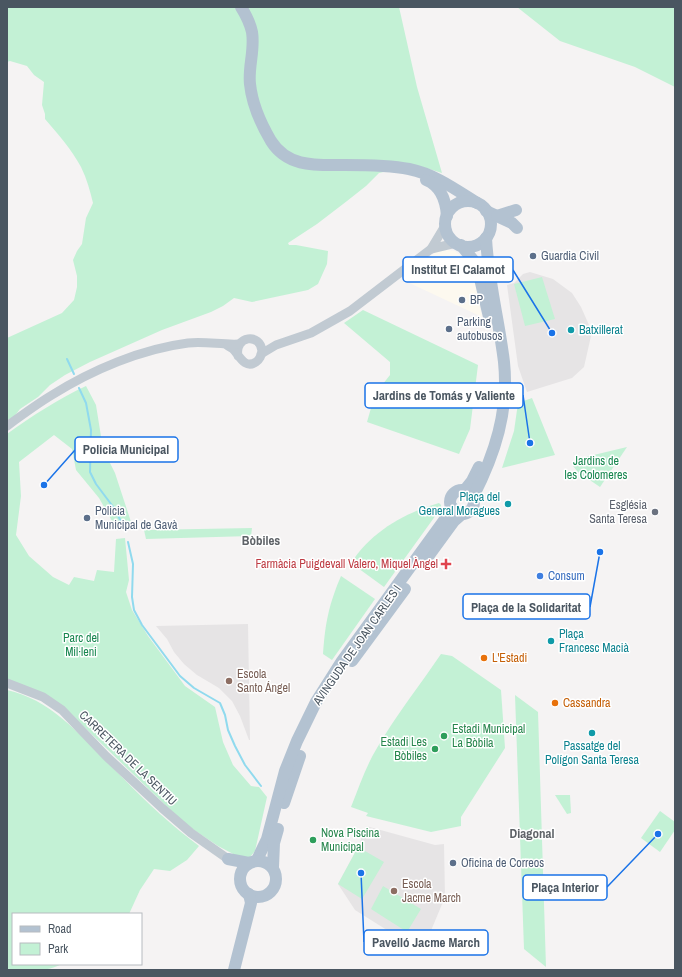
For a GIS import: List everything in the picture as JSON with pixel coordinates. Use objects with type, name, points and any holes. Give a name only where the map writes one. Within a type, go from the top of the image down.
[{"type":"main road","points":[[237,7],[245,22],[248,34],[249,50],[246,84],[250,105],[267,143],[274,152],[289,163],[307,169],[406,173],[418,176],[437,186],[443,198],[449,235],[474,261],[481,280],[489,316],[497,377],[496,402],[490,437],[468,494]]},
{"type":"main road","points":[[242,7],[252,33],[250,80],[254,103],[271,141],[283,155],[296,162],[310,165],[354,165],[410,169],[438,179],[492,213],[512,223],[517,228],[502,227],[488,235],[482,242],[475,246],[459,244]]},
{"type":"main road","points":[[447,220],[451,209],[460,203],[477,203]]},
{"type":"main road","points":[[468,494],[487,468],[498,439],[504,400],[504,362],[489,269],[488,235],[492,213]]},
{"type":"main road","points":[[459,491],[468,494],[474,504],[472,509],[462,514],[456,512],[452,507],[452,496],[459,491]]},
{"type":"main road","name":"AVINGUDA DE JOAN CARLES I","points":[[253,861],[267,839],[285,771],[297,741],[314,707],[342,661],[448,515],[452,507]]},
{"type":"main road","name":"AVINGUDA DE JOAN CARLES I","points":[[273,867],[274,843],[286,798],[297,763],[322,708],[348,666],[454,521],[462,514]]},
{"type":"main road","points":[[228,859],[266,862],[273,867],[277,875],[276,885],[270,893],[262,897],[255,897],[244,886],[243,868],[253,861]]},
{"type":"main road","points":[[228,859],[244,886],[251,903],[234,970]]},
{"type":"main road","points":[[240,970],[253,917],[262,897]]},
{"type":"street","points":[[261,350],[311,333],[350,311],[431,249],[447,220]]},
{"type":"street","points":[[431,249],[459,244]]},
{"type":"street","points":[[7,426],[70,384],[100,370],[146,352],[172,345],[197,342],[212,342],[227,345],[239,344],[248,339],[255,340],[261,350]]},
{"type":"street","points":[[238,356],[237,351],[239,344]]},
{"type":"street","points":[[227,345],[234,350],[241,361],[250,364],[257,361],[261,350]]},
{"type":"street","name":"CARRETERA DE LA SENTIU","points":[[7,683],[43,697],[62,710],[106,756],[162,808],[191,833],[228,859]]},
{"type":"shaded area","name":"BP","points":[[447,250],[455,251],[468,261],[475,283],[482,317],[401,279],[436,252]]},
{"type":"shaded area","points":[[530,272],[553,279],[572,293],[581,307],[589,325],[591,336],[584,367],[572,378],[527,392],[518,366],[507,285],[514,283],[523,274]]},
{"type":"shaded area","name":"Escola Santo Ángel","points":[[248,624],[250,740],[232,701],[219,688],[197,675],[184,664],[156,626]]},
{"type":"shaded area","name":"Escola Jacme March","points":[[366,826],[435,845],[444,844],[445,897],[425,945],[411,934],[406,942],[355,910],[338,884],[358,847]]},
{"type":"green space","points":[[7,7],[399,7],[417,87],[442,173],[416,165],[379,173],[366,186],[347,201],[317,224],[288,243],[289,245],[328,251],[327,264],[318,284],[308,290],[252,302],[234,298],[211,312],[162,330],[90,362],[65,375],[50,385],[38,397],[20,409],[14,417],[7,420],[7,338],[62,313],[74,300],[77,287],[77,276],[73,260],[82,244],[86,218],[93,203],[81,167],[64,142],[45,119],[42,105],[44,82],[34,75],[27,66],[10,61],[7,62]]},
{"type":"green space","points":[[517,7],[675,7],[675,87],[635,67],[560,41]]},
{"type":"green space","points":[[542,277],[555,319],[525,326],[514,284]]},
{"type":"green space","points":[[363,310],[478,365],[470,429],[459,454],[367,422],[375,394],[390,375],[390,362],[344,323]]},
{"type":"green space","name":"Parc del Mil·leni","points":[[86,386],[96,405],[103,449],[115,473],[132,525],[116,528],[99,498],[76,470],[72,449],[54,435],[19,462],[21,496],[16,535],[29,556],[53,577],[69,585],[74,577],[94,581],[97,570],[114,572],[116,539],[125,538],[129,580],[126,592],[132,610],[148,636],[185,686],[215,707],[223,742],[233,765],[251,786],[259,787],[267,797],[255,851],[250,857],[239,857],[218,846],[185,824],[80,723],[7,679],[7,434],[45,408]]},
{"type":"green space","points":[[532,398],[555,455],[502,468],[514,431],[518,403]]},
{"type":"green space","name":"Jardins de les Colomeres","points":[[627,447],[600,487],[578,472],[573,466],[577,459]]},
{"type":"green space","points":[[439,503],[441,508],[384,587],[351,563],[368,542],[389,525],[413,512]]},
{"type":"green space","points":[[252,528],[251,536],[146,539],[144,530]]},
{"type":"green space","points":[[341,576],[375,599],[332,660],[323,654],[326,623],[333,596]]},
{"type":"green space","name":"Estadi Les Bòbiles","points":[[441,654],[452,656],[501,690],[505,748],[461,817],[461,826],[431,832],[366,816],[368,813],[351,807],[369,762],[392,724]]},
{"type":"green space","points":[[7,690],[24,695],[41,703],[71,726],[151,805],[199,846],[187,860],[170,871],[154,869],[140,890],[129,913],[12,913],[12,965],[60,965],[42,970],[7,970]]},
{"type":"green space","points":[[515,695],[538,712],[546,967],[524,949]]},
{"type":"green space","points":[[555,795],[570,795],[571,813],[567,814]]},
{"type":"green space","points":[[660,811],[675,822],[675,830],[660,852],[641,838]]},
{"type":"green space","points":[[358,847],[384,862],[362,899],[338,884]]},
{"type":"green space","points":[[383,886],[421,909],[407,932],[371,909]]},
{"type":"waterway","points":[[67,359],[74,374]]},
{"type":"waterway","points":[[79,388],[86,403],[91,430],[90,472],[96,484],[114,508],[126,531]]},
{"type":"waterway","points":[[128,542],[133,564],[132,597],[134,610],[142,625],[180,676],[194,688],[220,703],[225,715],[228,730],[235,746],[245,765],[261,786]]},
{"type":"place","name":"Guardia Civil","points":[[533,256]]},
{"type":"place","name":"BP","points":[[462,300]]},
{"type":"place","name":"Parking autobusos","points":[[449,329]]},
{"type":"place","name":"Batxillerat","points":[[571,330]]},
{"type":"place","name":"Institut El Calamot","points":[[552,333]]},
{"type":"place","name":"Jardins de Tomás y Valiente","points":[[530,443]]},
{"type":"place","name":"Policia Municipal","points":[[44,485]]},
{"type":"place","name":"Plaça del General Moragues","points":[[508,504]]},
{"type":"place","name":"Església Santa Teresa","points":[[655,512]]},
{"type":"place","name":"Policia Municipal de Gavà","points":[[87,518]]},
{"type":"place","name":"Plaça de la Solidaritat","points":[[600,552]]},
{"type":"place","name":"Farmàcia Puigdevall Valero, Miquel Àngel","points":[[446,564]]},
{"type":"place","name":"Consum","points":[[540,576]]},
{"type":"place","name":"Plaça Francesc Macià","points":[[551,641]]},
{"type":"place","name":"L'Estadi","points":[[484,658]]},
{"type":"place","name":"Escola Santo Ángel","points":[[229,681]]},
{"type":"place","name":"Cassandra","points":[[555,703]]},
{"type":"place","name":"Passatge del Polígon Santa Teresa","points":[[592,733]]},
{"type":"place","name":"Estadi Municipal La Bòbila","points":[[444,736]]},
{"type":"place","name":"Estadi Les Bòbiles","points":[[435,749]]},
{"type":"place","name":"Plaça Interior","points":[[658,834]]},
{"type":"place","name":"Nova Piscina Municipal","points":[[313,840]]},
{"type":"place","name":"Oficina de Correos","points":[[453,863]]},
{"type":"place","name":"Pavelló Jacme March","points":[[361,873]]},
{"type":"place","name":"Escola Jacme March","points":[[394,891]]},
{"type":"district","name":"Bòbiles","points":[[261,540]]},
{"type":"district","name":"Diagonal","points":[[532,833]]}]
